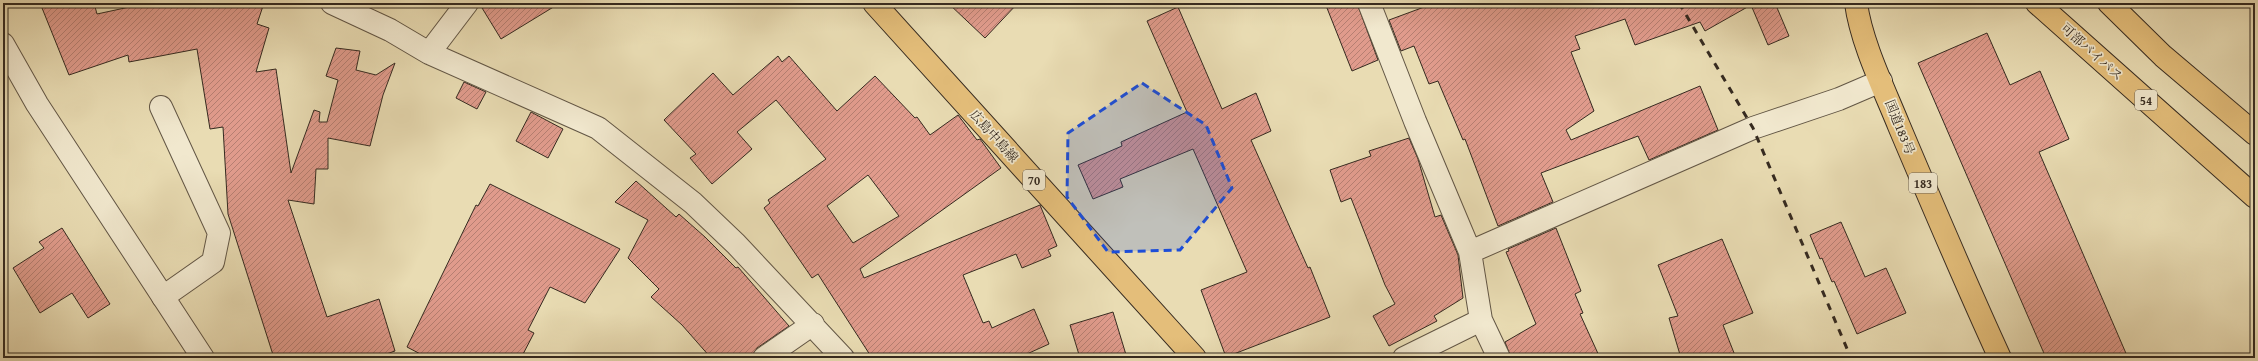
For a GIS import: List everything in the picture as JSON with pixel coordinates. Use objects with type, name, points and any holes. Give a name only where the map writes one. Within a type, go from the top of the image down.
[{"type":"main road","name":"広島中島線","points":[[874,3],[1195,358]]},
{"type":"main road","name":"国道183号","points":[[1856,3],[1858,17],[1881,81],[1957,266],[2000,358]]},
{"type":"main road","name":"可部バイパス","points":[[2037,3],[2255,197]]},
{"type":"main road","points":[[2109,3],[2163,56],[2255,134]]},
{"type":"street","points":[[332,3],[390,30],[429,53],[598,128],[693,203],[813,324],[843,358]]},
{"type":"street","points":[[429,53],[467,3]]},
{"type":"street","points":[[1369,3],[1415,121],[1470,252],[1481,320],[1499,358]]},
{"type":"street","points":[[3,44],[37,104],[203,358]]},
{"type":"street","points":[[1470,252],[1754,128],[1839,99],[1881,81]]},
{"type":"street","points":[[160,107],[219,233],[213,262],[163,297]]},
{"type":"street","points":[[1404,358],[1481,320]]},
{"type":"street","points":[[764,358],[813,324]]},
{"type":"highlighted area","points":[[1142,83],[1206,125],[1232,188],[1180,250],[1108,252],[1067,197],[1068,133]]},
{"type":"building","points":[[40,3],[94,3],[97,14],[148,3],[264,3],[257,24],[269,28],[256,72],[276,69],[291,173],[314,110],[320,112],[319,122],[327,122],[338,80],[326,76],[336,48],[360,51],[356,70],[376,75],[395,63],[383,95],[370,146],[328,138],[328,169],[316,169],[314,204],[288,200],[327,317],[379,299],[395,351],[375,358],[274,358],[228,214],[223,127],[210,129],[197,49],[129,62],[128,55],[69,75]]},
{"type":"building","points":[[479,3],[560,3],[501,39]]},
{"type":"building","points":[[948,3],[1018,3],[985,38]]},
{"type":"building","points":[[1325,3],[1357,3],[1378,60],[1352,71]]},
{"type":"building","points":[[1435,3],[1775,3],[1789,36],[1768,45],[1751,5],[1705,31],[1700,22],[1635,45],[1625,19],[1575,36],[1580,49],[1571,52],[1594,111],[1566,130],[1571,140],[1700,86],[1718,130],[1649,160],[1638,136],[1541,173],[1553,202],[1498,226],[1465,139],[1463,140],[1438,81],[1429,84],[1414,46],[1401,51],[1389,20]]},
{"type":"building","points":[[1178,7],[1222,109],[1256,93],[1271,131],[1251,140],[1308,268],[1310,267],[1330,317],[1226,357],[1201,290],[1247,272],[1193,149],[1120,179],[1123,187],[1093,199],[1078,165],[1122,146],[1121,142],[1187,112],[1147,21]]},
{"type":"building","points":[[1987,33],[2010,85],[2040,71],[2069,139],[2039,152],[2128,358],[2046,358],[1918,63]]},
{"type":"building","points":[[778,56],[782,62],[789,56],[837,111],[875,76],[915,118],[917,117],[930,135],[958,115],[977,140],[980,139],[1001,168],[860,269],[864,278],[1040,205],[1057,246],[1048,250],[1051,256],[1022,268],[1016,254],[963,275],[983,323],[989,321],[992,328],[1034,309],[1049,344],[1018,358],[872,358],[818,274],[812,278],[764,208],[770,203],[768,200],[826,159],[776,100],[737,132],[752,149],[712,184],[690,158],[696,154],[664,120],[713,73],[733,95]],"holes":[[[868,175],[899,216],[853,243],[827,206]]]},
{"type":"building","points":[[464,82],[486,92],[477,109],[456,98]]},
{"type":"building","points":[[531,112],[563,129],[548,158],[516,141]]},
{"type":"building","points":[[1409,138],[1418,159],[1435,217],[1441,215],[1458,255],[1463,298],[1434,316],[1437,321],[1389,346],[1373,316],[1395,304],[1385,285],[1351,198],[1341,202],[1330,170],[1371,156],[1369,151]]},
{"type":"building","points":[[636,181],[676,217],[679,214],[736,268],[738,267],[789,326],[757,348],[752,358],[711,358],[682,325],[651,297],[659,289],[628,258],[648,220],[615,202]]},
{"type":"building","points":[[490,184],[620,249],[585,303],[550,287],[528,330],[534,333],[521,358],[428,358],[407,347],[476,205],[478,206]]},
{"type":"building","points":[[1841,222],[1865,277],[1886,268],[1906,313],[1857,334],[1834,281],[1832,282],[1822,258],[1820,259],[1810,235]]},
{"type":"building","points":[[62,228],[110,304],[88,318],[72,293],[40,313],[13,268],[44,248],[39,242]]},
{"type":"building","points":[[1556,228],[1581,291],[1575,294],[1583,313],[1580,314],[1600,358],[1511,358],[1505,342],[1536,324],[1506,252],[1509,251],[1508,249]]},
{"type":"building","points":[[1722,239],[1753,313],[1723,325],[1736,358],[1681,358],[1669,318],[1678,316],[1658,265]]},
{"type":"building","points":[[1113,312],[1127,358],[1080,358],[1070,325]]},
{"type":"railway","points":[[1679,3],[1753,128],[1851,358]]}]
